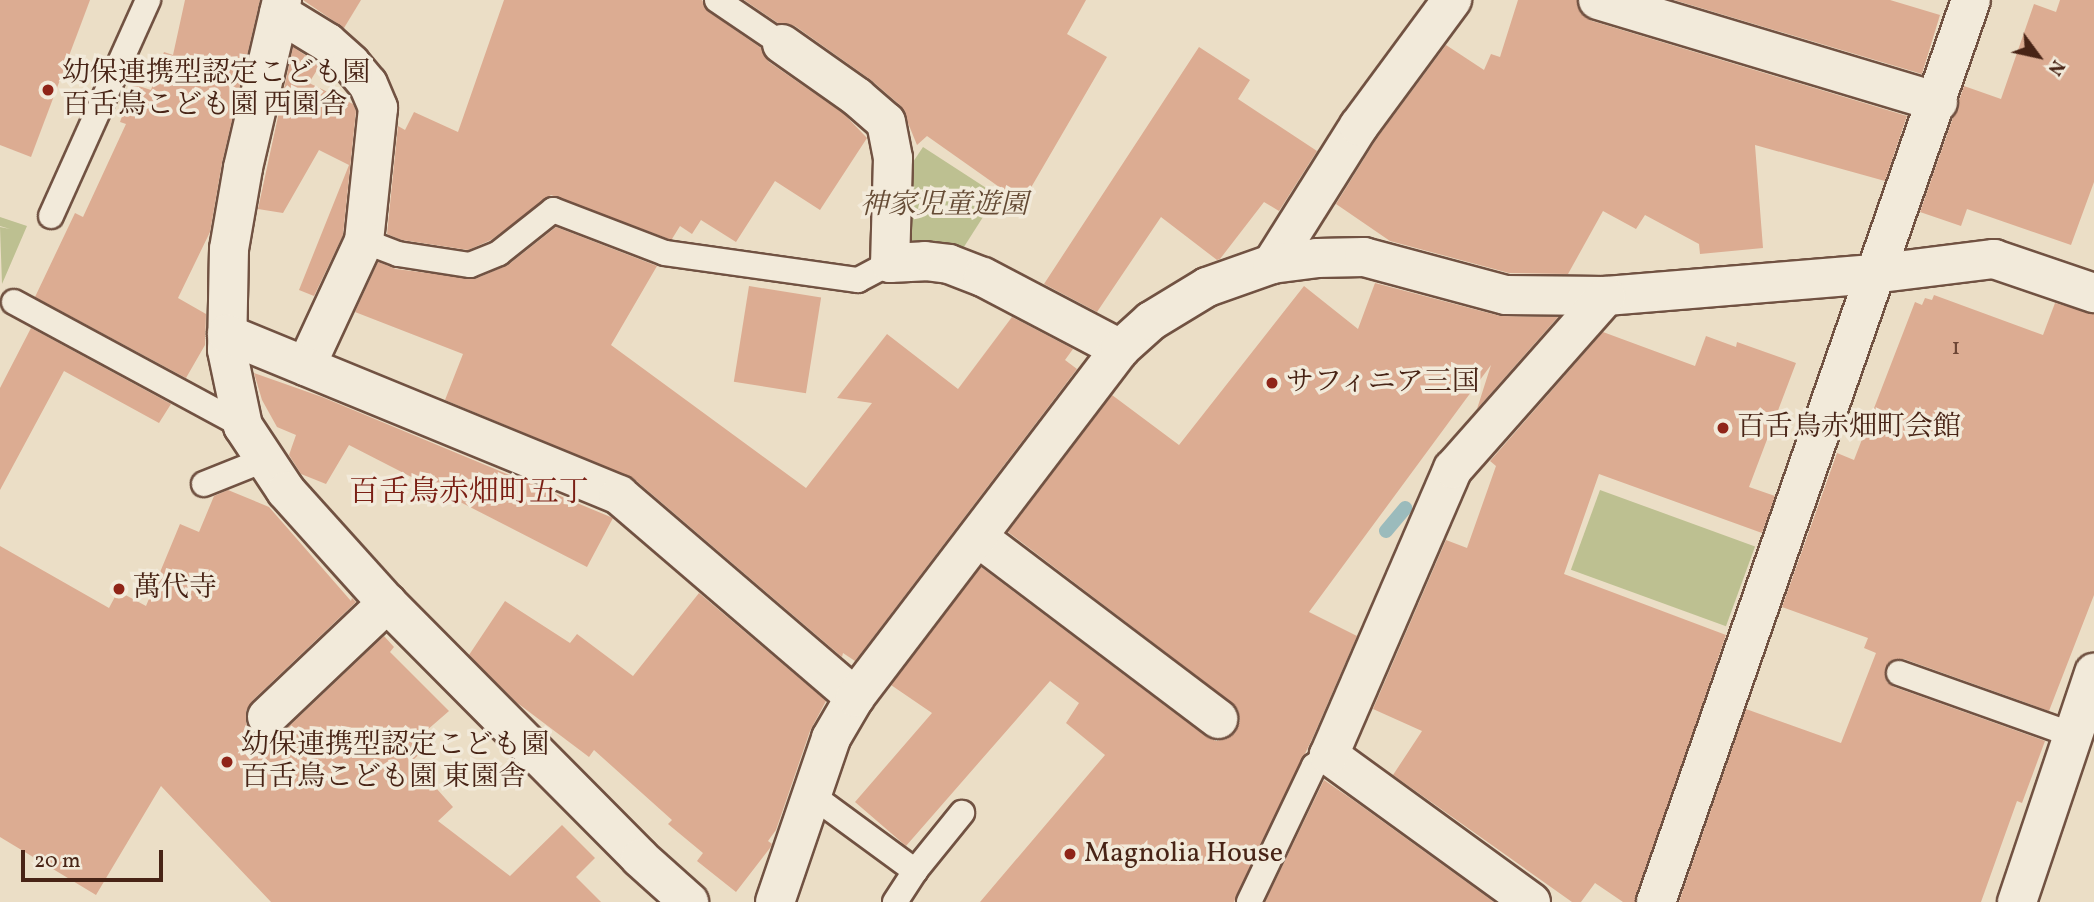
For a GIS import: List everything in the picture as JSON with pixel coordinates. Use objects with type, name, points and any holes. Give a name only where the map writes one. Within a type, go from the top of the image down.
[{"type":"street","points":[[1272,264],[1359,126],[1452,0]]},
{"type":"street","points":[[1598,0],[1938,102]]},
{"type":"street","points":[[1656,902],[1873,274],[1938,102],[1971,0]]},
{"type":"street","points":[[306,366],[364,240],[378,108],[368,84],[351,64],[280,6],[243,168],[229,248],[227,350],[243,426],[286,491],[387,603],[640,858],[690,902]]},
{"type":"street","points":[[782,44],[857,97],[886,122],[893,158],[890,263],[925,261],[983,277],[1120,349]]},
{"type":"street","points":[[775,902],[831,738],[855,697],[979,538],[1120,349],[1151,321],[1207,287],[1272,264],[1364,257],[1506,295],[1606,296],[1873,274],[1994,259],[2094,293]]},
{"type":"street","points":[[1523,900],[1329,755],[1453,469],[1606,296]]},
{"type":"street","points":[[227,334],[619,495],[855,697]]},
{"type":"street","points":[[979,538],[1218,719]]},
{"type":"street","points":[[267,717],[387,603]]},
{"type":"street","points":[[2017,902],[2094,673]]},
{"type":"lane","points":[[51,216],[148,0]]},
{"type":"lane","points":[[717,0],[782,44]]},
{"type":"lane","points":[[364,240],[398,254],[470,265],[499,253],[554,209],[665,253],[858,280],[890,263]]},
{"type":"lane","points":[[14,302],[243,426]]},
{"type":"lane","points":[[204,484],[264,460]]},
{"type":"lane","points":[[1899,673],[2073,735]]},
{"type":"lane","points":[[1249,902],[1314,766],[1329,755]]},
{"type":"lane","points":[[813,796],[915,871]]},
{"type":"lane","points":[[895,902],[915,871],[962,813]]},
{"type":"green space","name":"神家児童遊園","points":[[923,147],[997,195],[962,250],[901,242],[911,165]]},
{"type":"green space","points":[[0,217],[27,226],[2,284],[0,227],[10,229],[0,226]]},
{"type":"green space","points":[[1600,490],[1755,546],[1726,626],[1571,570]]},
{"type":"building","points":[[0,0],[90,0],[31,157],[0,145]]},
{"type":"building","points":[[185,0],[260,0],[222,163],[210,232],[178,298],[206,314],[205,345],[186,378],[35,297],[75,213],[83,217],[126,124],[120,122],[133,84],[151,90],[164,52],[173,55]]},
{"type":"building","points":[[303,0],[361,0],[344,28]]},
{"type":"building","points":[[504,0],[702,0],[709,12],[761,48],[769,62],[844,114],[867,138],[820,210],[775,181],[736,242],[701,220],[692,234],[680,226],[672,239],[669,239],[551,195],[491,240],[468,250],[402,240],[387,234],[398,126],[405,130],[414,112],[458,132]]},
{"type":"building","points":[[744,0],[1086,0],[1067,34],[1107,57],[1022,203],[927,136],[917,145],[901,106],[871,80],[795,26],[778,23]]},
{"type":"building","points":[[1518,0],[1577,0],[1582,14],[1592,21],[1907,116],[1885,181],[1755,145],[1763,248],[1700,254],[1699,244],[1645,215],[1636,229],[1603,211],[1568,274],[1509,273],[1390,241],[1336,204],[1377,138],[1446,45],[1484,70],[1491,54],[1500,57]]},
{"type":"building","points":[[1674,0],[1890,0],[1940,15],[1922,74]]},
{"type":"building","points":[[2060,0],[2094,0],[2094,182],[2071,245],[1967,209],[1961,226],[1920,212],[1964,86],[2001,99],[2034,4],[2056,12]]},
{"type":"building","points":[[293,47],[320,65],[309,83],[353,104],[356,111],[343,235],[314,296],[299,290],[349,165],[319,150],[283,213],[258,209]]},
{"type":"building","points":[[1199,47],[1250,80],[1238,99],[1317,151],[1279,211],[1264,202],[1220,259],[1217,260],[1161,217],[1097,312],[1044,284]]},
{"type":"building","points":[[556,227],[657,266],[611,345],[806,488],[872,403],[837,398],[887,334],[958,389],[1012,317],[1073,349],[1065,360],[1077,369],[855,661],[843,653],[842,657],[633,478],[445,400],[463,354],[355,312],[378,262],[396,269],[475,279],[508,265]]},
{"type":"building","points":[[1375,283],[1500,316],[1558,317],[1477,409],[1491,365],[1309,612],[1357,636],[1313,737],[1234,902],[980,902],[1105,755],[1066,723],[1079,703],[1050,681],[906,846],[855,802],[932,713],[891,685],[981,567],[1205,736],[1216,741],[1235,733],[1240,721],[1238,710],[1231,702],[1008,532],[1112,395],[1179,445],[1304,286],[1358,329]]},
{"type":"building","points":[[749,286],[821,297],[806,393],[734,382]]},
{"type":"building","points":[[1934,295],[2043,335],[2055,303],[2094,314],[2094,595],[2049,711],[1904,659],[1890,661],[1885,669],[1887,682],[1894,687],[2045,741],[2022,803],[2017,801],[1981,902],[1679,902],[1746,709],[1841,743],[1876,653],[1864,648],[1868,638],[1782,607],[1837,453],[1854,460],[1915,302],[1922,305],[1925,298],[1932,300]]},
{"type":"building","points":[[31,328],[171,404],[159,423],[64,371],[0,490],[0,388]]},
{"type":"building","points":[[1603,332],[1695,366],[1706,336],[1736,347],[1737,342],[1796,363],[1749,487],[1775,496],[1762,533],[1599,474],[1564,574],[1726,635],[1635,902],[1623,902],[1595,883],[1581,902],[1572,902],[1393,775],[1422,731],[1373,709],[1446,540],[1467,548],[1496,466],[1490,461]]},
{"type":"building","points":[[254,373],[322,397],[613,518],[587,567],[349,445],[326,484],[301,474],[289,455],[296,435],[277,427],[262,400]]},
{"type":"building","points":[[228,490],[269,507],[351,601],[352,598],[356,602],[252,701],[246,711],[246,723],[251,732],[261,738],[273,738],[282,733],[384,636],[394,647],[390,652],[449,711],[426,731],[434,740],[412,761],[453,807],[438,821],[510,876],[562,825],[595,858],[576,877],[601,902],[271,902],[161,786],[96,895],[0,837],[0,546],[109,608],[118,591],[146,606],[180,524],[199,532],[214,496]]},
{"type":"building","points":[[699,593],[826,701],[810,731],[776,830],[768,841],[772,844],[736,892],[697,861],[703,853],[668,824],[672,820],[594,750],[589,757],[516,702],[469,655],[505,601],[570,643],[577,634],[633,676]]},
{"type":"building","points":[[1324,780],[1353,800],[1494,902],[1265,902]]},
{"type":"waterway","points":[[1386,531],[1405,508]]},
{"type":"place","name":"幼保連携型認定こども園 百舌鳥こども園 西園舎","points":[[48,90]]},
{"type":"place","name":"サフィニア三国","points":[[1272,383]]},
{"type":"place","name":"百舌鳥赤畑町会館","points":[[1723,428]]},
{"type":"place","name":"萬代寺","points":[[119,589]]},
{"type":"place","name":"幼保連携型認定こども園 百舌鳥こども園 東園舎","points":[[227,762]]},
{"type":"place","name":"Magnolia House","points":[[1070,854]]},
{"type":"district","name":"百舌鳥赤畑町五丁","points":[[469,493]]}]
